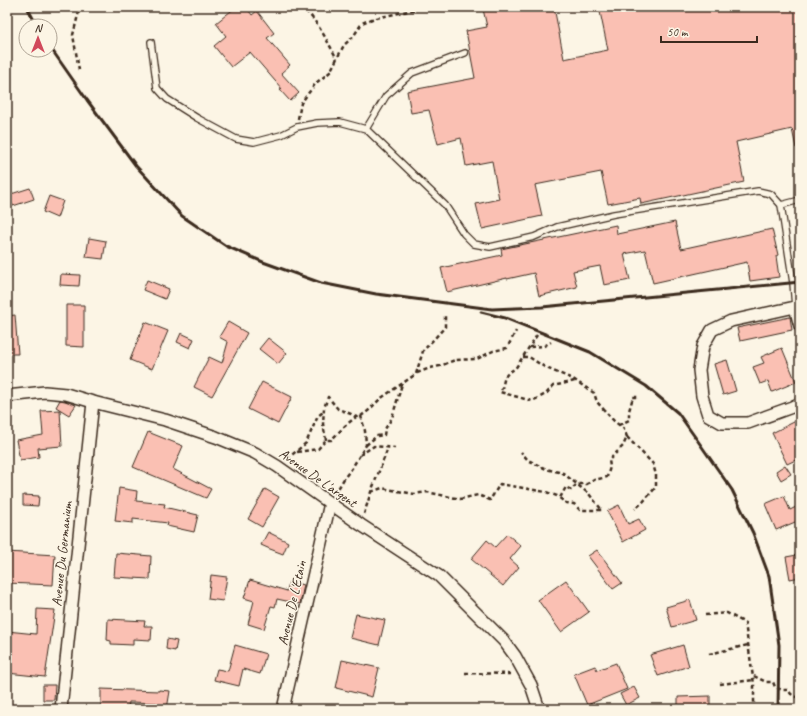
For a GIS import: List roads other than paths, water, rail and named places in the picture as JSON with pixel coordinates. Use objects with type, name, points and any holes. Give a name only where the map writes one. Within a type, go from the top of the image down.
[{"type":"street","points":[[800,326],[795,307],[731,321],[712,330],[703,346],[699,370],[702,396],[708,415],[722,423],[748,423],[800,404]]},
{"type":"street","name":"Avenue De L'argent","points":[[7,396],[45,392],[66,394],[164,420],[216,437],[255,453],[278,466],[361,525],[439,576],[504,641],[530,685],[539,709]]},
{"type":"street","name":"Avenue Du Germanium","points":[[61,709],[94,402]]},
{"type":"street","name":"Avenue De L'Etain","points":[[283,709],[330,503]]},
{"type":"lane","points":[[151,42],[157,88],[168,99],[197,118],[236,139],[254,142],[281,135],[297,127],[340,122],[366,129],[445,205],[464,234],[474,244],[490,247],[534,237],[557,227],[614,214],[758,191],[771,194],[781,205],[793,283],[795,307]]},
{"type":"lane","points":[[366,129],[386,96],[412,73],[465,53]]},
{"type":"lane","points":[[781,205],[800,200]]},
{"type":"railway","points":[[27,7],[33,18]]},
{"type":"railway","points":[[58,58],[136,166],[182,216],[226,246],[263,262],[321,283],[376,294],[492,309],[542,307],[800,282]]},
{"type":"railway","points":[[481,312],[505,318],[590,352],[646,386],[678,413],[732,490],[753,533],[769,576],[779,645],[778,709]]}]
